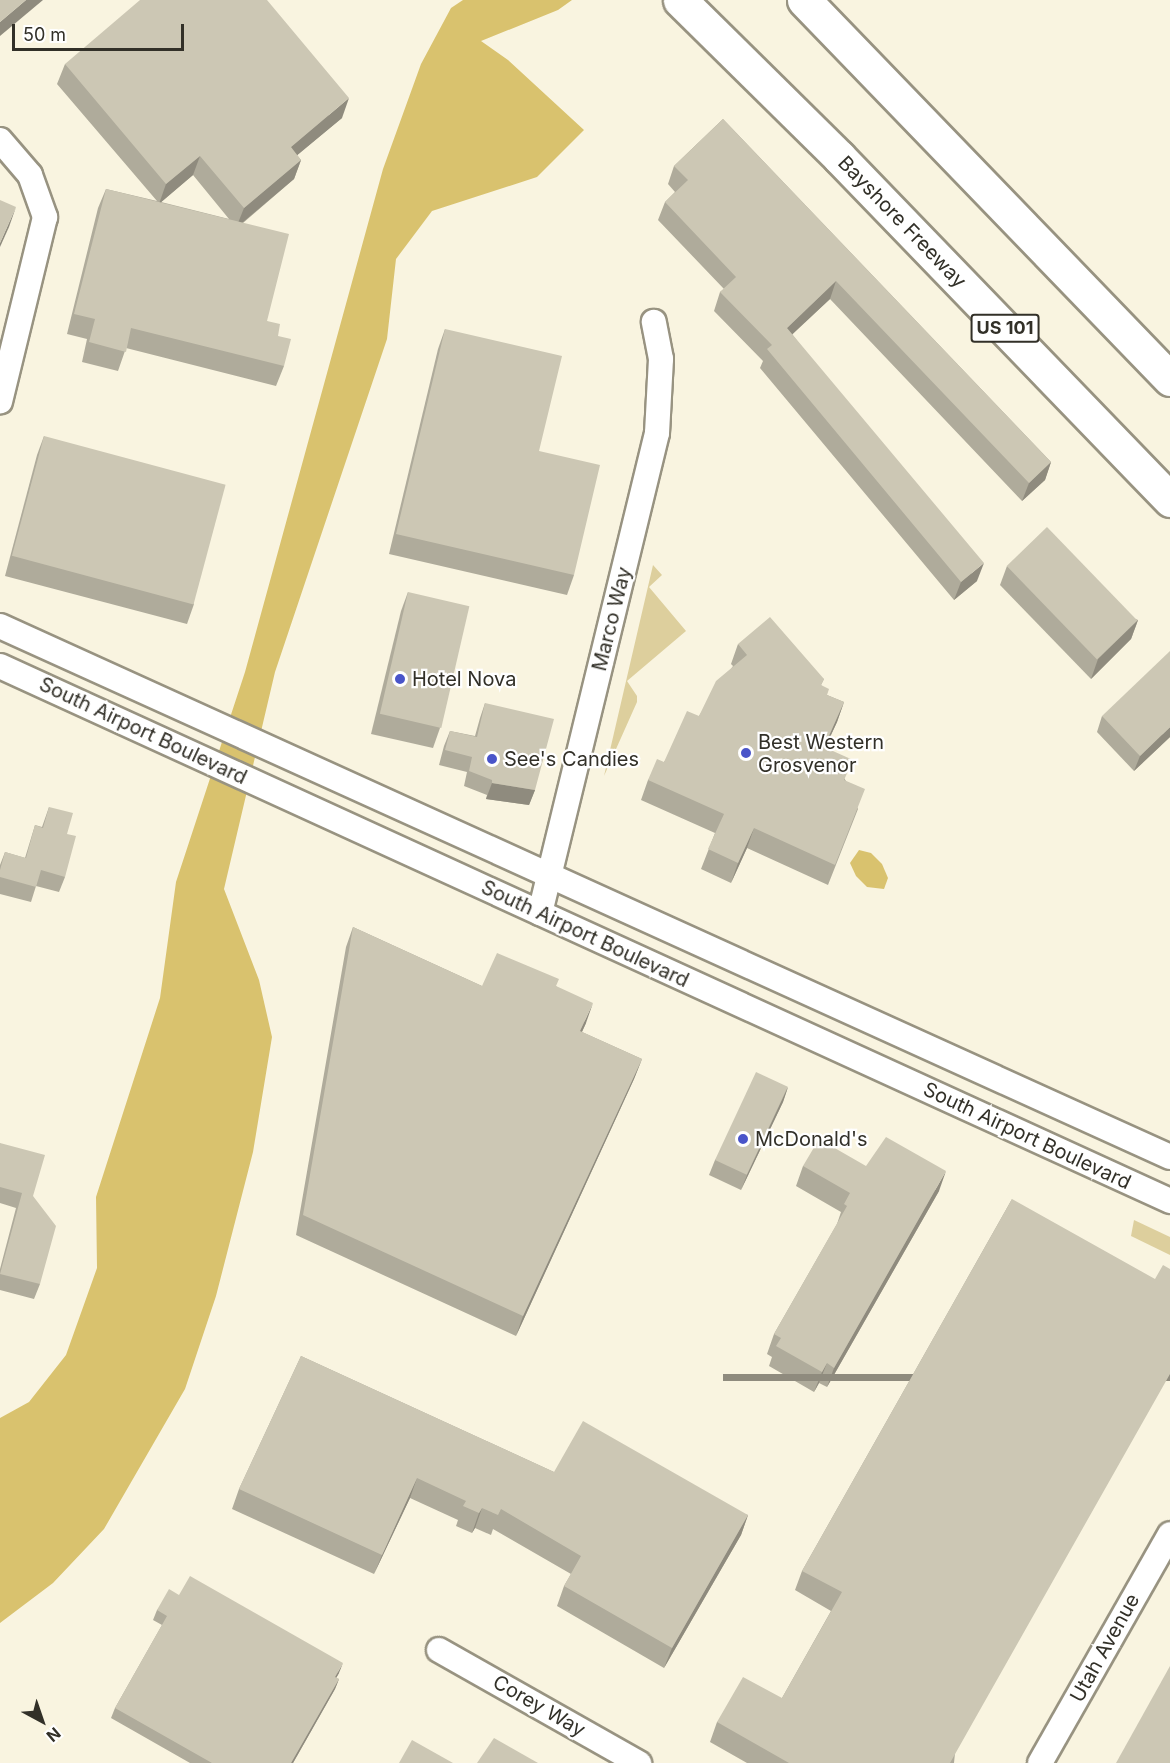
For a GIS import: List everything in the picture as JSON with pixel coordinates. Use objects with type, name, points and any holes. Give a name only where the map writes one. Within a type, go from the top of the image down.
[{"type":"highway","points":[[664,0],[839,157]]},
{"type":"highway","name":"Bayshore Freeway","points":[[680,0],[839,157],[1170,500]]},
{"type":"highway","points":[[804,0],[1170,379]]},
{"type":"street","points":[[0,140],[30,175],[45,217],[0,402]]},
{"type":"street","name":"Marco Way","points":[[540,913],[657,434],[661,359],[654,322]]},
{"type":"street","name":"South Airport Boulevard","points":[[0,626],[1170,1157]]},
{"type":"street","name":"South Airport Boulevard","points":[[0,666],[1170,1201]]},
{"type":"street","name":"Utah Avenue","points":[[1040,1763],[1170,1534]]},
{"type":"street","name":"Corey Way","points":[[439,1650],[639,1763]]},
{"type":"shaded area","points":[[463,0],[572,0],[558,10],[481,41],[508,60],[584,130],[537,177],[432,211],[396,259],[387,339],[275,672],[224,889],[259,980],[272,1037],[253,1152],[216,1296],[185,1389],[104,1529],[53,1583],[0,1623],[0,1418],[29,1402],[66,1355],[97,1268],[96,1197],[160,998],[176,882],[245,672],[383,169],[421,64],[451,8]]},
{"type":"shaded area","points":[[653,565],[662,575],[649,587],[686,631],[627,681],[637,696],[637,702],[604,776]]},
{"type":"shaded area","points":[[859,850],[871,853],[882,864],[888,878],[884,889],[867,887],[856,876],[850,863]]},
{"type":"shaded area","points":[[1134,1220],[1170,1237],[1170,1255],[1131,1236]]},
{"type":"building","points":[[0,0],[26,0],[0,22]]},
{"type":"building","points":[[140,0],[267,0],[349,98],[291,147],[301,160],[244,208],[200,156],[166,184],[65,64]]},
{"type":"building","points":[[723,119],[1051,462],[1029,483],[836,281],[787,328],[984,563],[961,582],[767,349],[772,345],[720,292],[736,277],[665,202],[688,180],[674,166]]},
{"type":"building","points":[[106,189],[289,234],[267,321],[280,324],[278,336],[291,339],[284,366],[131,328],[126,352],[89,342],[95,319],[74,314]]},
{"type":"building","points":[[0,200],[16,207],[0,243]]},
{"type":"building","points":[[445,329],[562,356],[539,451],[600,465],[574,575],[396,534]]},
{"type":"building","points":[[44,436],[226,485],[194,604],[12,556]]},
{"type":"building","points":[[1047,527],[1137,621],[1097,659],[1007,566]]},
{"type":"building","points":[[408,592],[469,606],[441,728],[380,714]]},
{"type":"building","name":"Best Western Grosvenor","points":[[770,617],[824,679],[821,685],[829,689],[827,695],[844,702],[824,747],[853,760],[844,780],[865,789],[835,865],[754,828],[738,863],[708,849],[724,814],[648,780],[657,759],[664,762],[687,711],[699,716],[716,681],[747,655],[738,644]]},
{"type":"building","points":[[1170,651],[1170,727],[1140,756],[1102,716]]},
{"type":"building","name":"See's Candies","points":[[485,703],[554,719],[535,790],[492,783],[492,780],[469,771],[472,757],[445,750],[450,731],[477,737]]},
{"type":"building","points":[[49,807],[73,813],[67,834],[76,836],[65,877],[41,870],[36,887],[0,877],[5,852],[26,858],[35,825],[43,828]]},
{"type":"building","points":[[353,927],[482,986],[497,953],[559,979],[556,986],[593,1003],[580,1031],[642,1059],[523,1316],[303,1215]]},
{"type":"building","points":[[756,1072],[788,1087],[747,1175],[715,1160]]},
{"type":"building","points":[[886,1137],[946,1171],[834,1368],[827,1363],[822,1372],[776,1346],[781,1338],[774,1334],[847,1206],[844,1204],[850,1193],[803,1166],[819,1139],[866,1166]]},
{"type":"building","points":[[0,1143],[45,1155],[33,1196],[56,1226],[40,1284],[0,1274],[22,1193],[0,1187]]},
{"type":"building","points":[[1012,1199],[1155,1279],[1163,1265],[1170,1269],[1170,1374],[950,1763],[789,1763],[717,1722],[743,1677],[782,1698],[842,1592],[802,1571]]},
{"type":"building","points":[[301,1356],[554,1472],[583,1421],[748,1515],[672,1648],[564,1586],[581,1556],[501,1509],[498,1515],[482,1508],[479,1513],[463,1506],[466,1501],[417,1478],[382,1555],[239,1489]]},
{"type":"building","points":[[190,1576],[343,1663],[335,1677],[339,1679],[291,1763],[212,1763],[115,1708],[167,1616],[157,1610],[169,1589],[179,1595]]},
{"type":"building","points":[[1170,1666],[1170,1763],[1116,1763]]},
{"type":"building","points":[[494,1738],[538,1763],[477,1763]]},
{"type":"building","points":[[412,1740],[453,1763],[399,1763]]},
{"type":"place","name":"Hotel Nova","points":[[400,679]]},
{"type":"place","name":"Best Western Grosvenor","points":[[746,753]]},
{"type":"place","name":"See's Candies","points":[[492,759]]},
{"type":"place","name":"McDonald's","points":[[743,1139]]}]
